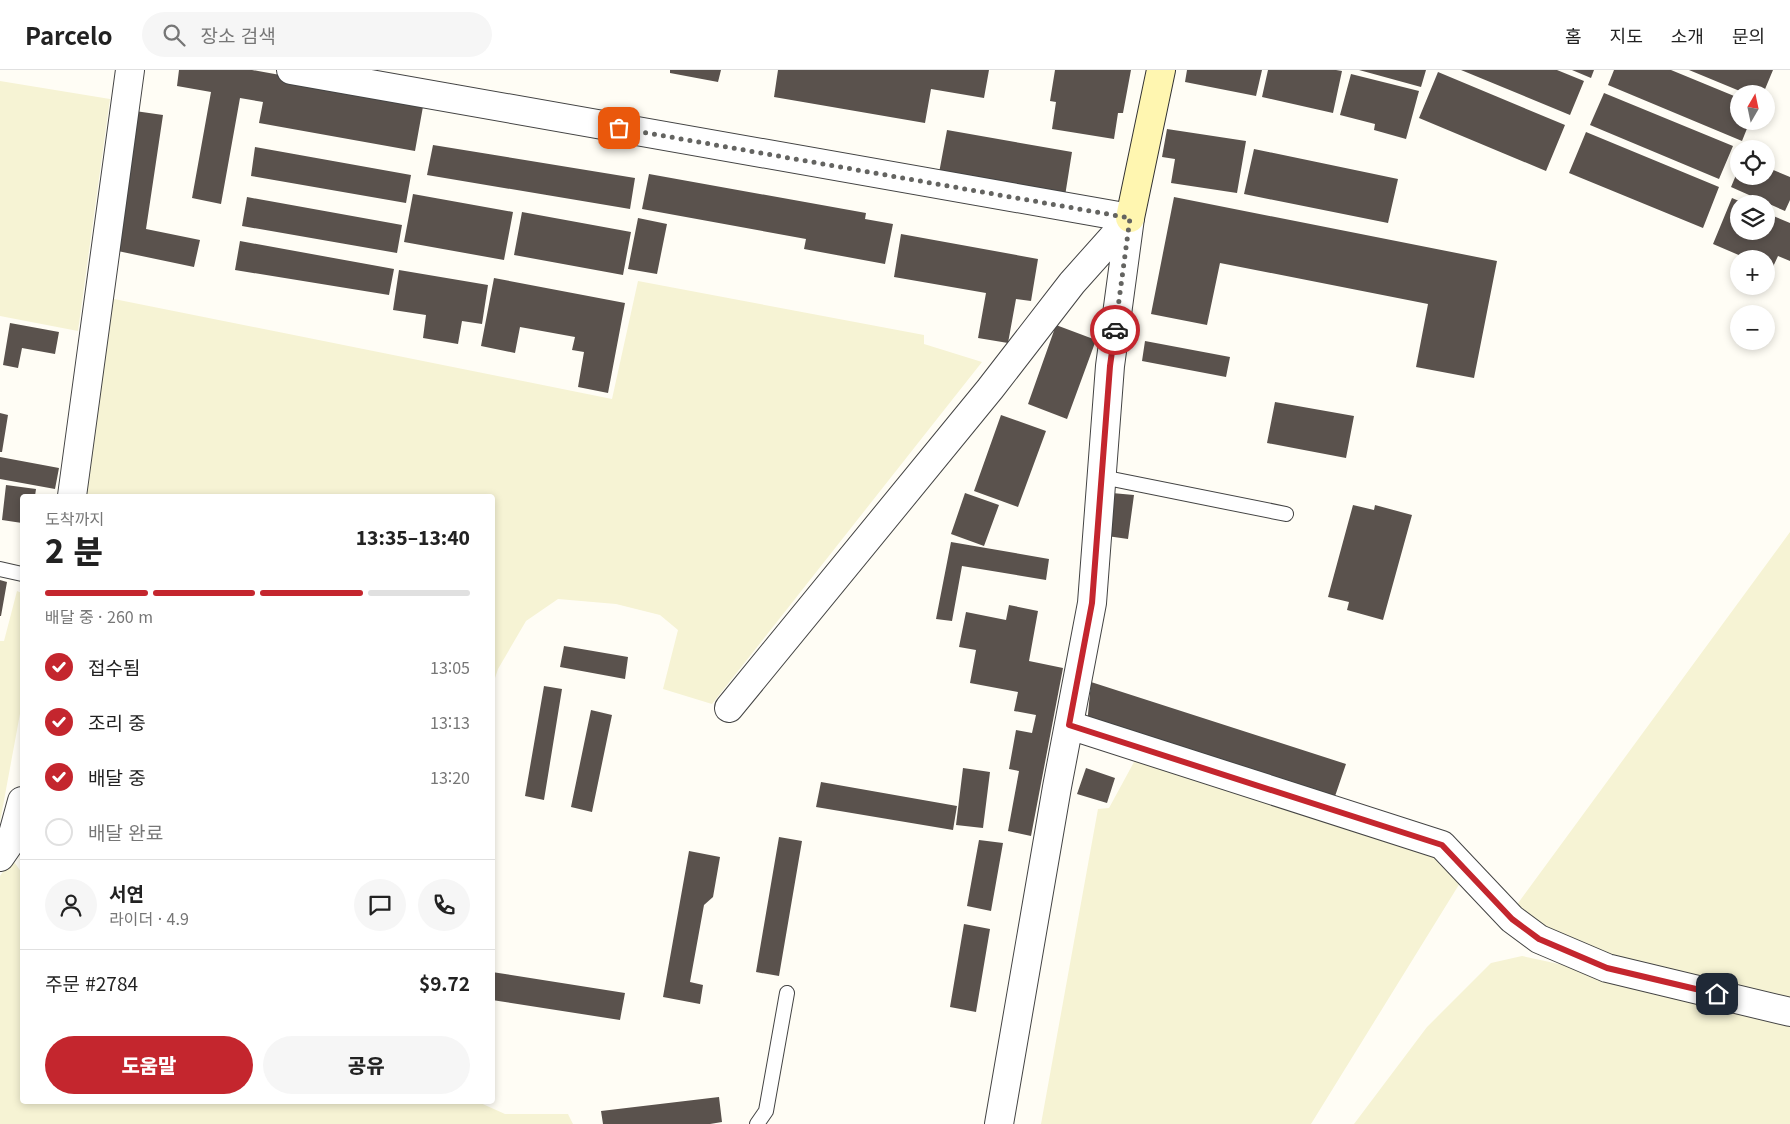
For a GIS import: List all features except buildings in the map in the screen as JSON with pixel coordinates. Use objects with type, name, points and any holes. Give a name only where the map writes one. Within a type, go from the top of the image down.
[{"type":"street","points":[[72,494],[130,70]]},
{"type":"street","points":[[291,70],[1130,218]]},
{"type":"street","points":[[999,1124],[1092,603],[1110,366],[1130,218],[1161,70]]},
{"type":"street","points":[[729,708],[990,389],[1072,283],[1130,218]]},
{"type":"street","points":[[1069,725],[1442,845],[1512,919],[1539,939],[1607,968],[1790,1012]]},
{"type":"street","points":[[0,856],[11,841],[20,808]]},
{"type":"lane","points":[[1102,478],[1286,514]]},
{"type":"lane","points":[[0,569],[20,574]]},
{"type":"lane","points":[[757,1124],[766,1111],[788,993]]},
{"type":"shaded area","points":[[0,81],[110,99],[78,331],[0,316]]},
{"type":"shaded area","points":[[638,281],[924,335],[924,344],[982,362],[712,704],[663,689],[678,630],[660,615],[616,604],[558,599],[526,621],[498,669],[495,678],[495,494],[82,494],[109,298],[612,399]]},
{"type":"shaded area","points":[[1790,532],[1790,1004],[1608,960],[1546,933],[1516,906]]},
{"type":"shaded area","points":[[17,591],[20,592],[20,714],[0,822],[0,641],[4,641]]},
{"type":"shaded area","points":[[1134,762],[1154,762],[1425,846],[1460,883],[1311,1124],[1041,1124],[1098,809],[1109,808]]},
{"type":"shaded area","points":[[12,859],[20,870],[20,1104],[483,1104],[505,1114],[568,1114],[573,1124],[0,1124],[0,876]]},
{"type":"shaded area","points":[[1522,956],[1573,967],[1790,1022],[1790,1124],[1354,1124],[1427,1027],[1491,963]]},
{"type":"way so far","points":[[619,128],[1130,218],[1115,330]]},
{"type":"route","points":[[1115,330],[1110,366],[1092,603],[1069,725],[1442,845],[1512,919],[1539,939],[1607,968],[1717,994]]}]
